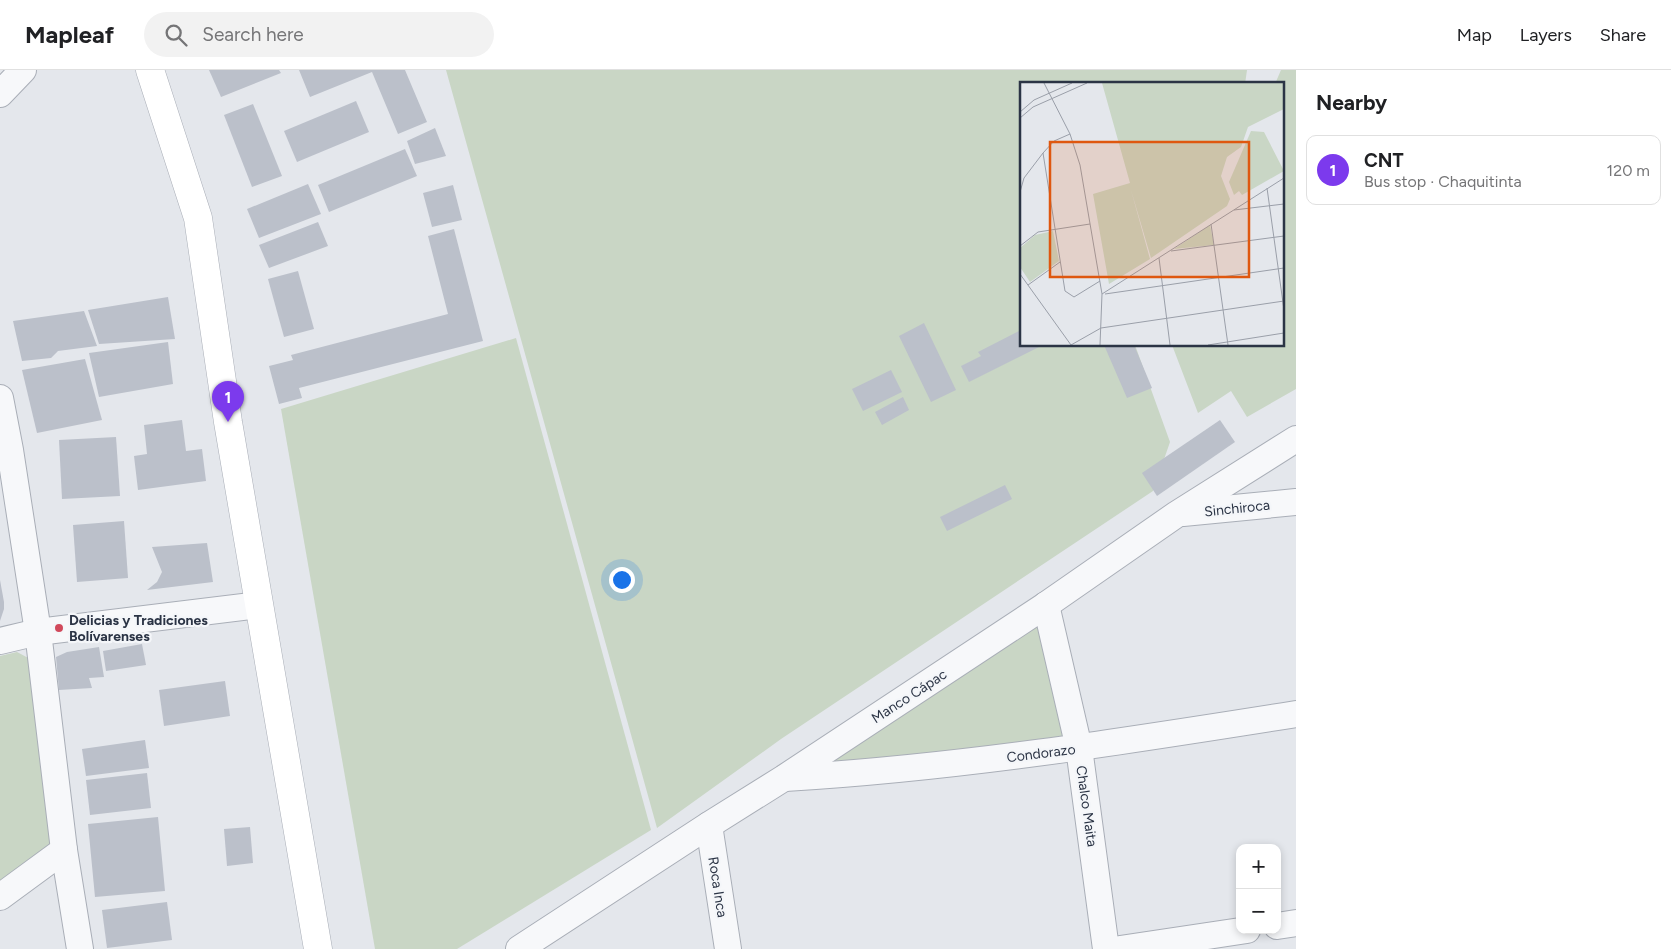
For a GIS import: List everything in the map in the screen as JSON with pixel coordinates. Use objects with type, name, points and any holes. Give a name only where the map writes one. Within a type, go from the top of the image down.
[{"type":"street","points":[[0,94],[23,70]]},
{"type":"street","points":[[150,70],[198,218],[228,422],[318,949]]},
{"type":"street","points":[[0,398],[10,450],[38,632],[64,850],[80,949]]},
{"type":"street","name":"Manco Cápac","points":[[519,949],[784,778],[1046,605],[1177,514],[1296,439]]},
{"type":"street","name":"Sinchiroca","points":[[1177,514],[1296,502]]},
{"type":"street","points":[[0,641],[38,632],[259,605]]},
{"type":"street","name":"Chalco Maita","points":[[1046,605],[1079,748],[1106,949]]},
{"type":"street","name":"Condorazo","points":[[784,778],[863,774],[1079,748],[1296,714]]},
{"type":"street","name":"Roca Inca","points":[[709,825],[728,949]]},
{"type":"street","points":[[0,897],[64,850]]},
{"type":"street","points":[[1281,925],[1296,923]]},
{"type":"street","points":[[1120,949],[1236,932]]},
{"type":"green space","points":[[446,70],[1247,70],[1245,82],[1020,82],[1020,346],[1135,346],[1170,442],[1153,491],[781,739],[657,828]]},
{"type":"green space","points":[[1281,70],[1296,70],[1296,389],[1247,417],[1231,391],[1198,413],[1172,346],[1284,346],[1284,82],[1276,82]]},
{"type":"green space","points":[[516,338],[651,830],[457,949],[375,949],[281,409]]},
{"type":"green space","points":[[1041,614],[1070,743],[807,771]]},
{"type":"green space","points":[[17,652],[32,660],[55,845],[0,884],[0,656]]},
{"type":"building","points":[[209,70],[279,70],[281,73],[221,97]]},
{"type":"building","points":[[299,70],[405,70],[427,122],[398,134],[372,72],[310,97]]},
{"type":"building","points":[[356,101],[369,132],[297,162],[284,131]]},
{"type":"building","points":[[253,104],[282,176],[252,187],[224,115]]},
{"type":"building","points":[[435,128],[446,156],[415,164],[407,141]]},
{"type":"building","points":[[405,149],[417,176],[329,212],[318,185]]},
{"type":"building","points":[[308,184],[321,214],[259,238],[247,209]]},
{"type":"building","points":[[453,185],[462,220],[432,227],[423,193]]},
{"type":"building","points":[[318,222],[328,246],[269,268],[259,245]]},
{"type":"building","points":[[454,229],[483,341],[299,388],[302,398],[279,404],[269,366],[293,360],[291,355],[448,314],[428,236]]},
{"type":"building","points":[[298,271],[314,329],[284,337],[268,279]]},
{"type":"building","points":[[168,297],[175,339],[99,344],[88,310]]},
{"type":"building","points":[[84,311],[97,346],[58,351],[51,358],[22,361],[13,321]]},
{"type":"building","points":[[924,323],[956,390],[931,402],[899,336]]},
{"type":"building","points":[[1020,331],[1020,346],[1041,346],[969,382],[961,366],[981,356],[978,352]]},
{"type":"building","points":[[168,342],[173,384],[99,397],[89,353]]},
{"type":"building","points":[[1104,346],[1134,346],[1152,388],[1127,398]]},
{"type":"building","points":[[85,359],[102,420],[37,433],[22,370]]},
{"type":"building","points":[[891,370],[902,392],[863,411],[852,389]]},
{"type":"building","points":[[903,397],[909,410],[882,425],[875,412]]},
{"type":"building","points":[[182,420],[186,451],[202,449],[206,481],[138,490],[134,456],[147,454],[144,425]]},
{"type":"building","points":[[1220,420],[1235,442],[1157,496],[1142,473]]},
{"type":"building","points":[[116,437],[120,496],[62,499],[59,440]]},
{"type":"building","points":[[1005,485],[1012,499],[947,531],[940,517]]},
{"type":"building","points":[[124,521],[128,578],[77,582],[73,525]]},
{"type":"building","points":[[207,543],[213,582],[147,590],[157,582],[162,572],[152,547]]},
{"type":"building","points":[[0,580],[4,609],[0,621]]},
{"type":"building","points":[[142,644],[146,665],[106,671],[103,651]]},
{"type":"building","points":[[99,647],[104,677],[89,678],[92,688],[59,690],[56,657],[67,652]]},
{"type":"building","points":[[225,681],[230,716],[164,726],[159,690]]},
{"type":"building","points":[[145,740],[149,768],[86,776],[82,749]]},
{"type":"building","points":[[147,773],[151,808],[90,815],[86,780]]},
{"type":"building","points":[[158,817],[165,891],[95,897],[88,824]]},
{"type":"building","points":[[250,827],[253,863],[227,866],[224,829]]},
{"type":"building","points":[[167,902],[172,940],[107,948],[102,910]]},
{"type":"place","name":"CNT","points":[[228,422]]},
{"type":"place","name":"Delicias y Tradiciones Bolívarenses","points":[[59,628]]}]
